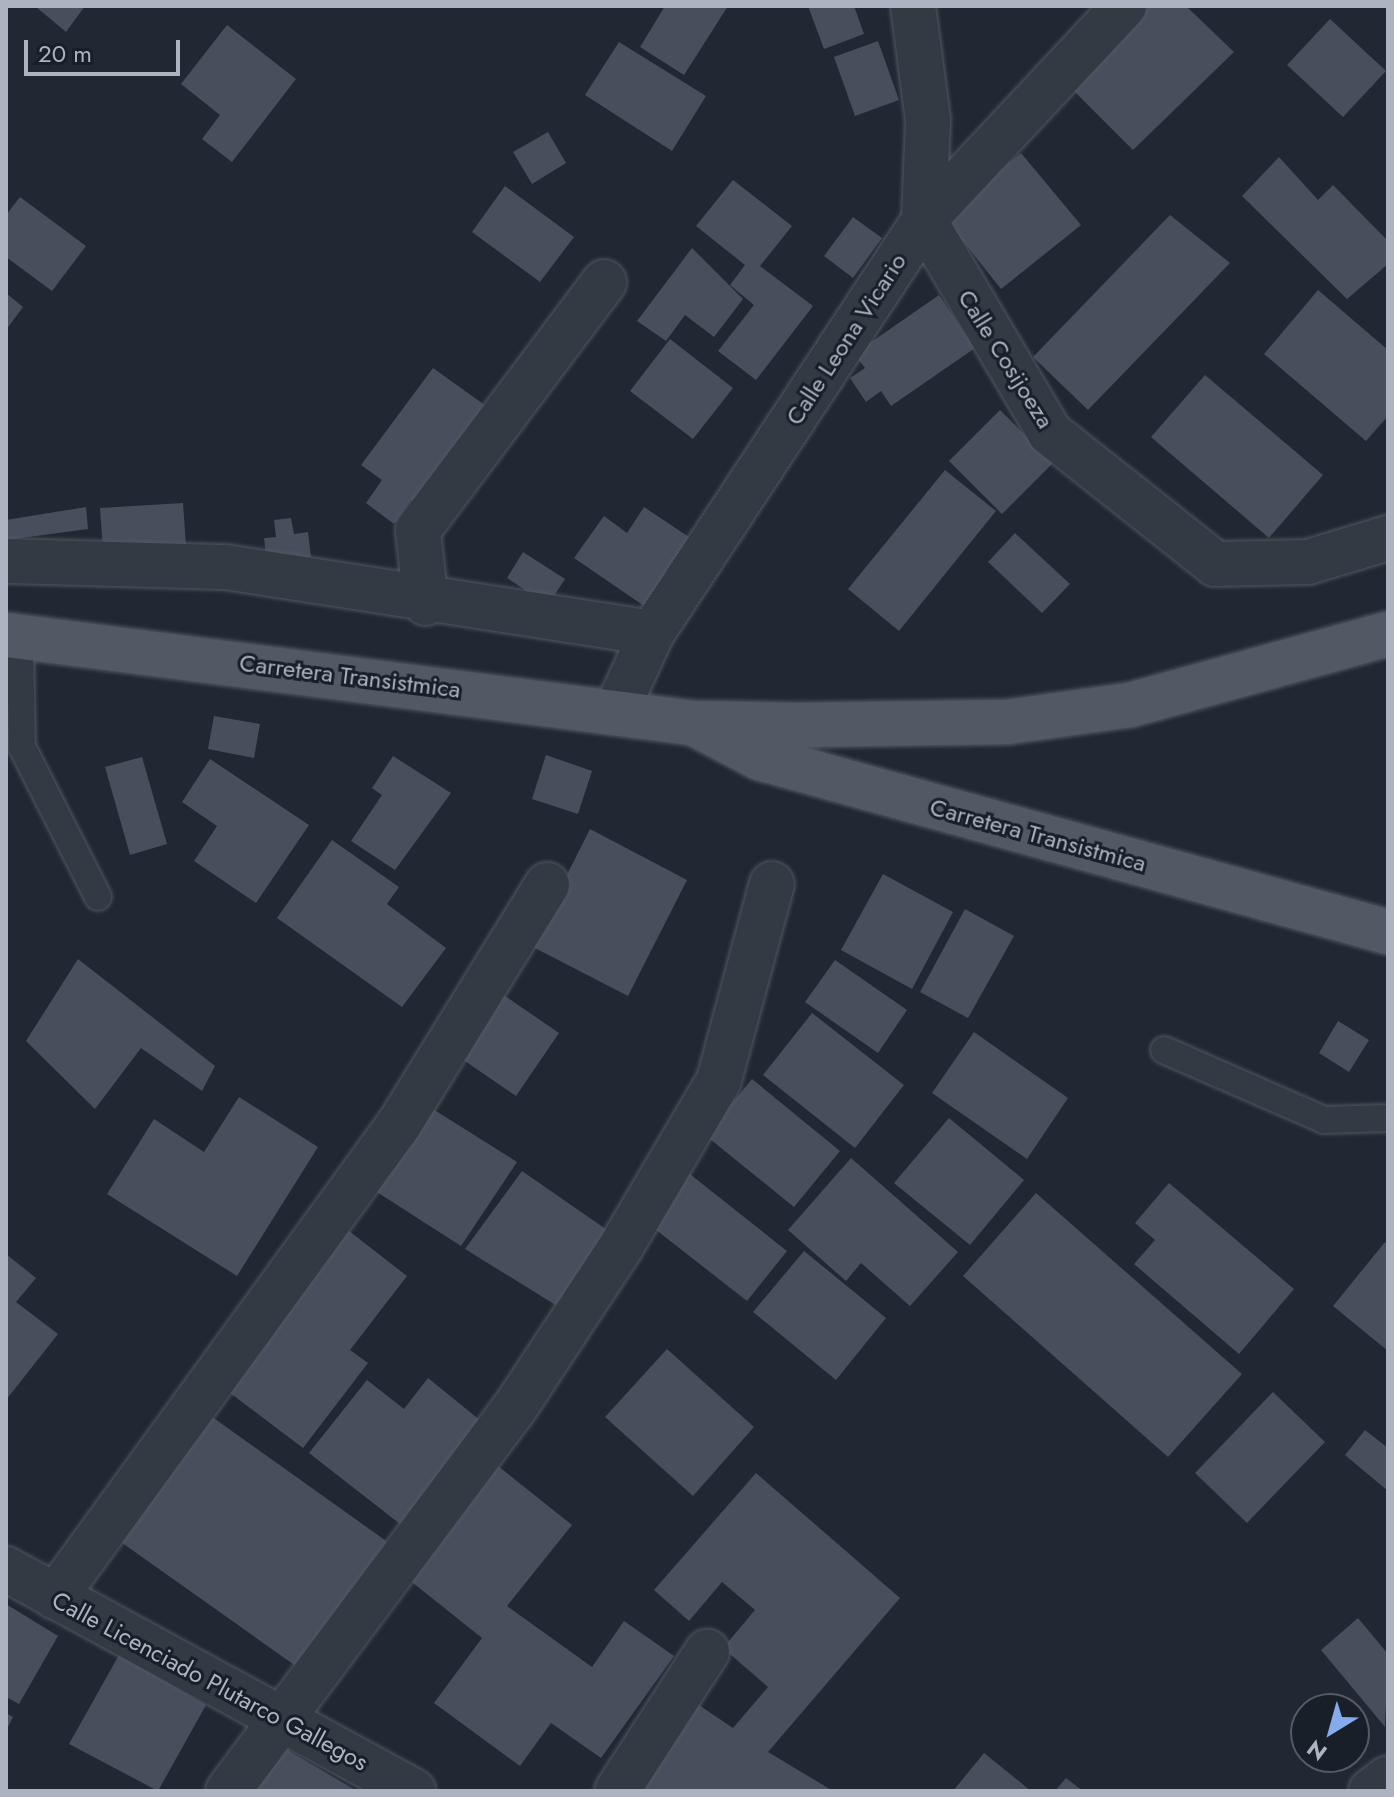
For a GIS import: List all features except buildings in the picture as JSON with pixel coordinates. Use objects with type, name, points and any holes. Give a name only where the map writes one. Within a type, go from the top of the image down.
[{"type":"main road","name":"Carretera Transistmica","points":[[13,635],[617,709],[693,723],[1007,722],[1130,705],[1388,634]]},
{"type":"main road","name":"Carretera Transistmica","points":[[693,723],[760,758],[1388,932]]},
{"type":"street","points":[[913,6],[928,120],[924,220]]},
{"type":"street","name":"Calle Leona Vicario","points":[[617,709],[652,633],[924,220],[1124,6]]},
{"type":"street","name":"Calle Cosijoeza","points":[[924,220],[1050,433],[1215,564],[1308,562],[1388,538]]},
{"type":"street","points":[[426,603],[418,530],[604,282]]},
{"type":"street","points":[[6,561],[226,567],[426,603],[652,633]]},
{"type":"street","points":[[228,1791],[277,1717],[514,1409],[622,1245],[719,1080],[772,884]]},
{"type":"street","points":[[55,1597],[400,1123],[547,885]]},
{"type":"street","name":"Calle Licenciado Plutarco Gallegos","points":[[6,1569],[414,1791]]},
{"type":"street","points":[[617,1791],[707,1652]]},
{"type":"street","points":[[1371,1791],[1388,1778]]},
{"type":"lane","points":[[13,635],[22,747],[98,897]]},
{"type":"lane","points":[[1164,1050],[1324,1120],[1388,1118]]}]
